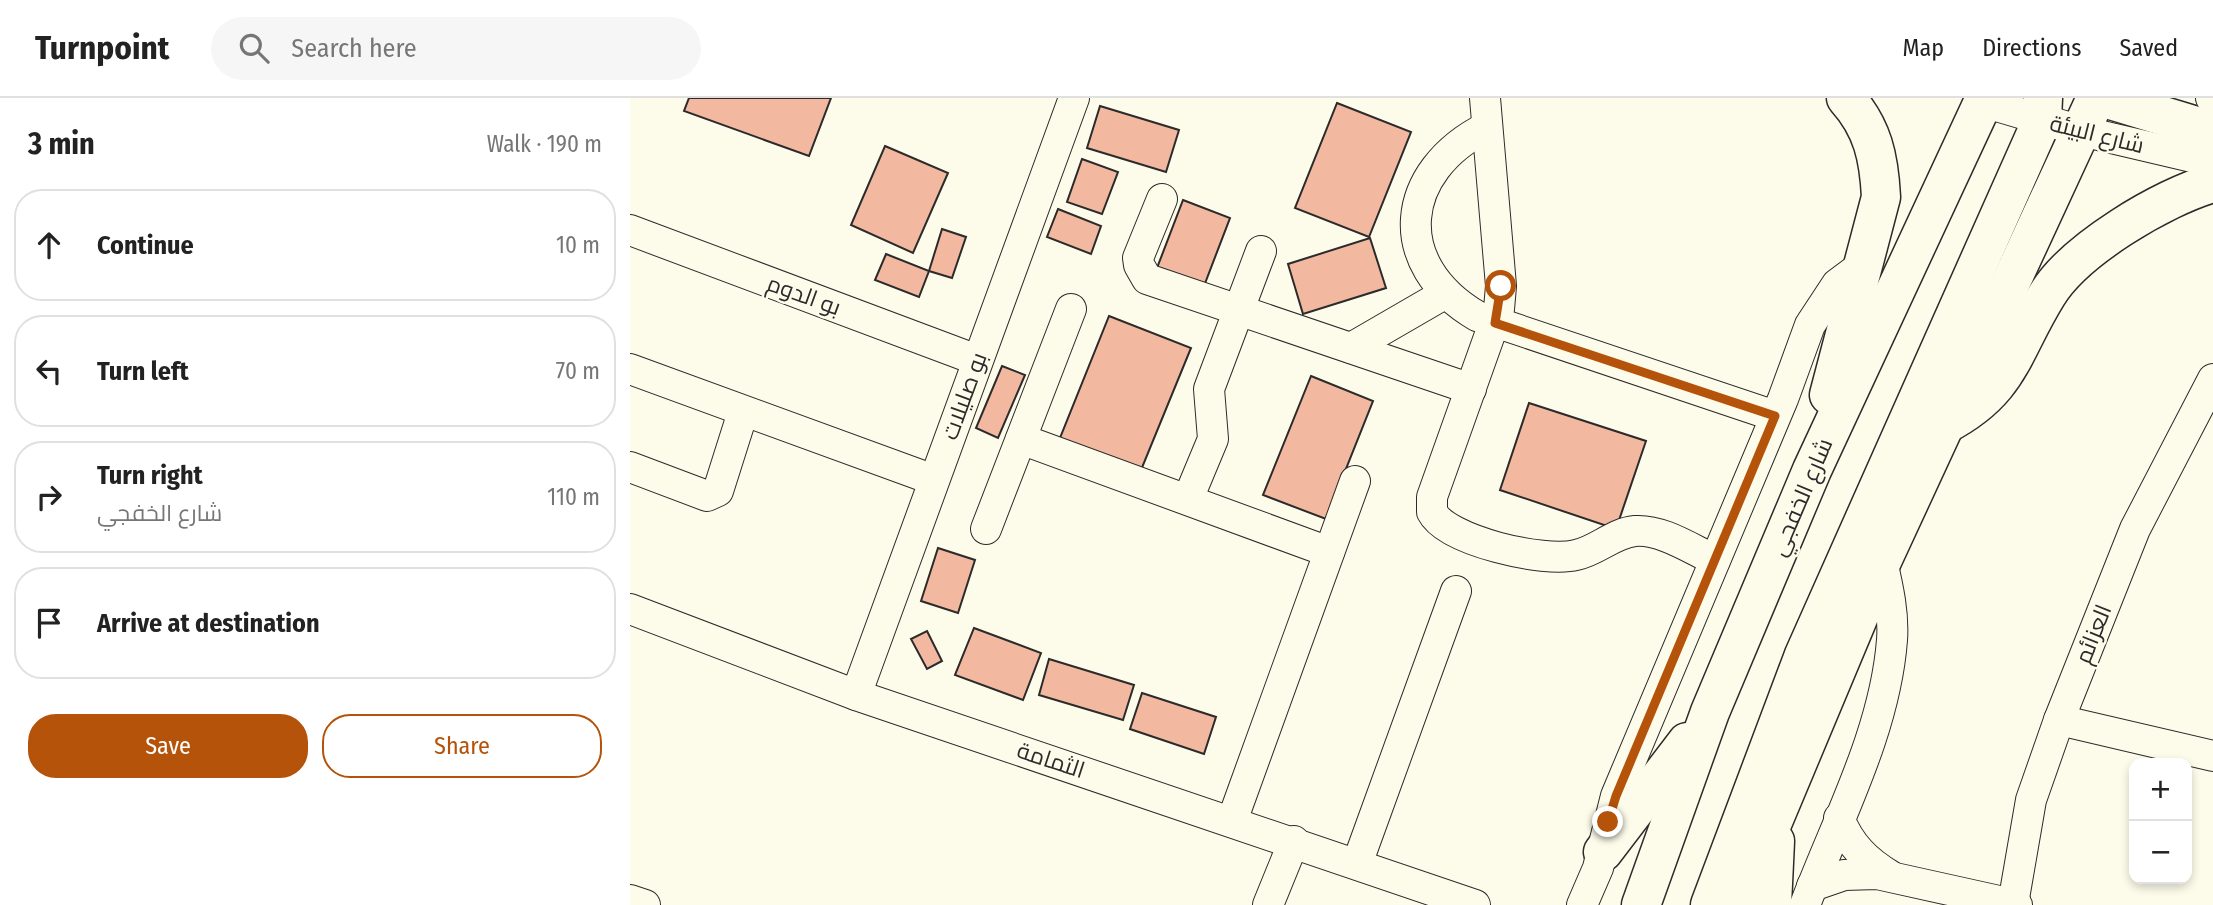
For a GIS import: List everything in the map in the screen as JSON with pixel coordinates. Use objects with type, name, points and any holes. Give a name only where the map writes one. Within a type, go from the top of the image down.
[{"type":"highway","points":[[1812,470],[1838,354],[1881,197],[1880,165],[1874,139],[1859,112],[1846,98]]},
{"type":"highway","points":[[2104,98],[2213,131]]},
{"type":"highway","name":"شارع الخفجي","points":[[1641,905],[1710,712],[1812,470],[1986,99]]},
{"type":"highway","points":[[1710,905],[1804,655],[2049,105],[2089,114],[1882,561],[1738,905]]},
{"type":"highway","points":[[1944,425],[1982,401],[1998,385],[2011,366],[2047,295],[2074,262],[2178,195],[2213,183]]},
{"type":"highway","points":[[1603,852],[1710,712]]},
{"type":"highway","points":[[1772,905],[1776,816]]},
{"type":"street","name":"بو صليلات","points":[[856,695],[1074,98]]},
{"type":"street","name":"شارع البيئة","points":[[1986,99],[2049,105]]},
{"type":"street","points":[[1486,112],[1440,159],[1422,187],[1417,203],[1416,236],[1419,252],[1426,267],[1446,293],[1460,306],[1495,323],[1775,416]]},
{"type":"street","points":[[1486,112],[1501,286],[1495,323],[1432,497],[1432,512],[1440,524],[1516,554],[1536,558],[1576,555],[1634,531],[1657,534],[1715,559]]},
{"type":"street","name":"شارع البيئة","points":[[2089,114],[2213,162]]},
{"type":"street","points":[[1162,199],[1138,258],[1141,272],[1154,282],[1471,388]]},
{"type":"street","name":"بو الدوم","points":[[630,230],[977,360]]},
{"type":"street","points":[[1188,499],[1213,439],[1209,389],[1261,251]]},
{"type":"street","points":[[1582,905],[1603,852],[1616,796],[1775,416],[1816,310],[1837,284],[1864,264]]},
{"type":"street","points":[[1351,348],[1446,293]]},
{"type":"street","points":[[986,529],[1071,309]]},
{"type":"street","points":[[630,369],[934,480]]},
{"type":"street","name":"العزائم","points":[[2015,905],[2031,800],[2059,720],[2135,530],[2213,379]]},
{"type":"street","points":[[630,467],[706,496],[718,491],[743,412]]},
{"type":"street","points":[[1021,439],[1329,552]]},
{"type":"street","points":[[1232,821],[1355,481]]},
{"type":"street","points":[[1808,895],[1878,714],[1888,676],[1892,638],[1890,599],[1882,561]]},
{"type":"street","points":[[1357,864],[1456,591]]},
{"type":"street","name":"الثمامة","points":[[630,609],[856,695],[1294,841],[1475,905]]},
{"type":"street","points":[[2059,720],[2213,756]]},
{"type":"street","points":[[1839,818],[1846,833],[1866,859],[1894,877]]},
{"type":"street","points":[[1268,905],[1294,841]]},
{"type":"street","points":[[1808,895],[1828,879],[1861,873],[1894,877],[2015,905]]},
{"type":"street","points":[[630,900],[645,905]]},
{"type":"building","points":[[689,98],[831,98],[809,156],[684,111]]},
{"type":"building","points":[[1337,103],[1411,132],[1369,237],[1295,208]]},
{"type":"building","points":[[1100,106],[1179,130],[1166,172],[1087,148]]},
{"type":"building","points":[[885,146],[948,173],[913,253],[851,225]]},
{"type":"building","points":[[1082,159],[1118,172],[1102,214],[1067,202]]},
{"type":"building","points":[[1183,200],[1230,218],[1204,286],[1157,268]]},
{"type":"building","points":[[1058,209],[1101,226],[1091,254],[1047,237]]},
{"type":"building","points":[[942,229],[966,237],[952,278],[929,271]]},
{"type":"building","points":[[1370,238],[1386,288],[1303,314],[1288,264]]},
{"type":"building","points":[[886,254],[929,271],[919,297],[875,280]]},
{"type":"building","points":[[1109,316],[1191,348],[1139,475],[1058,443]]},
{"type":"building","points":[[1002,366],[1025,375],[998,438],[976,428]]},
{"type":"building","points":[[1311,376],[1373,401],[1326,519],[1263,495]]},
{"type":"building","points":[[1529,403],[1646,441],[1616,529],[1500,490]]},
{"type":"building","points":[[938,548],[975,560],[958,613],[921,601]]},
{"type":"building","points":[[974,628],[1041,653],[1023,700],[955,675]]},
{"type":"building","points":[[927,631],[942,661],[927,669],[911,639]]},
{"type":"building","points":[[1049,659],[1134,685],[1123,720],[1039,695]]},
{"type":"building","points":[[1142,693],[1216,717],[1204,754],[1130,729]]},
{"type":"route","points":[[1501,286],[1495,323],[1775,416],[1616,796],[1608,822]]}]
